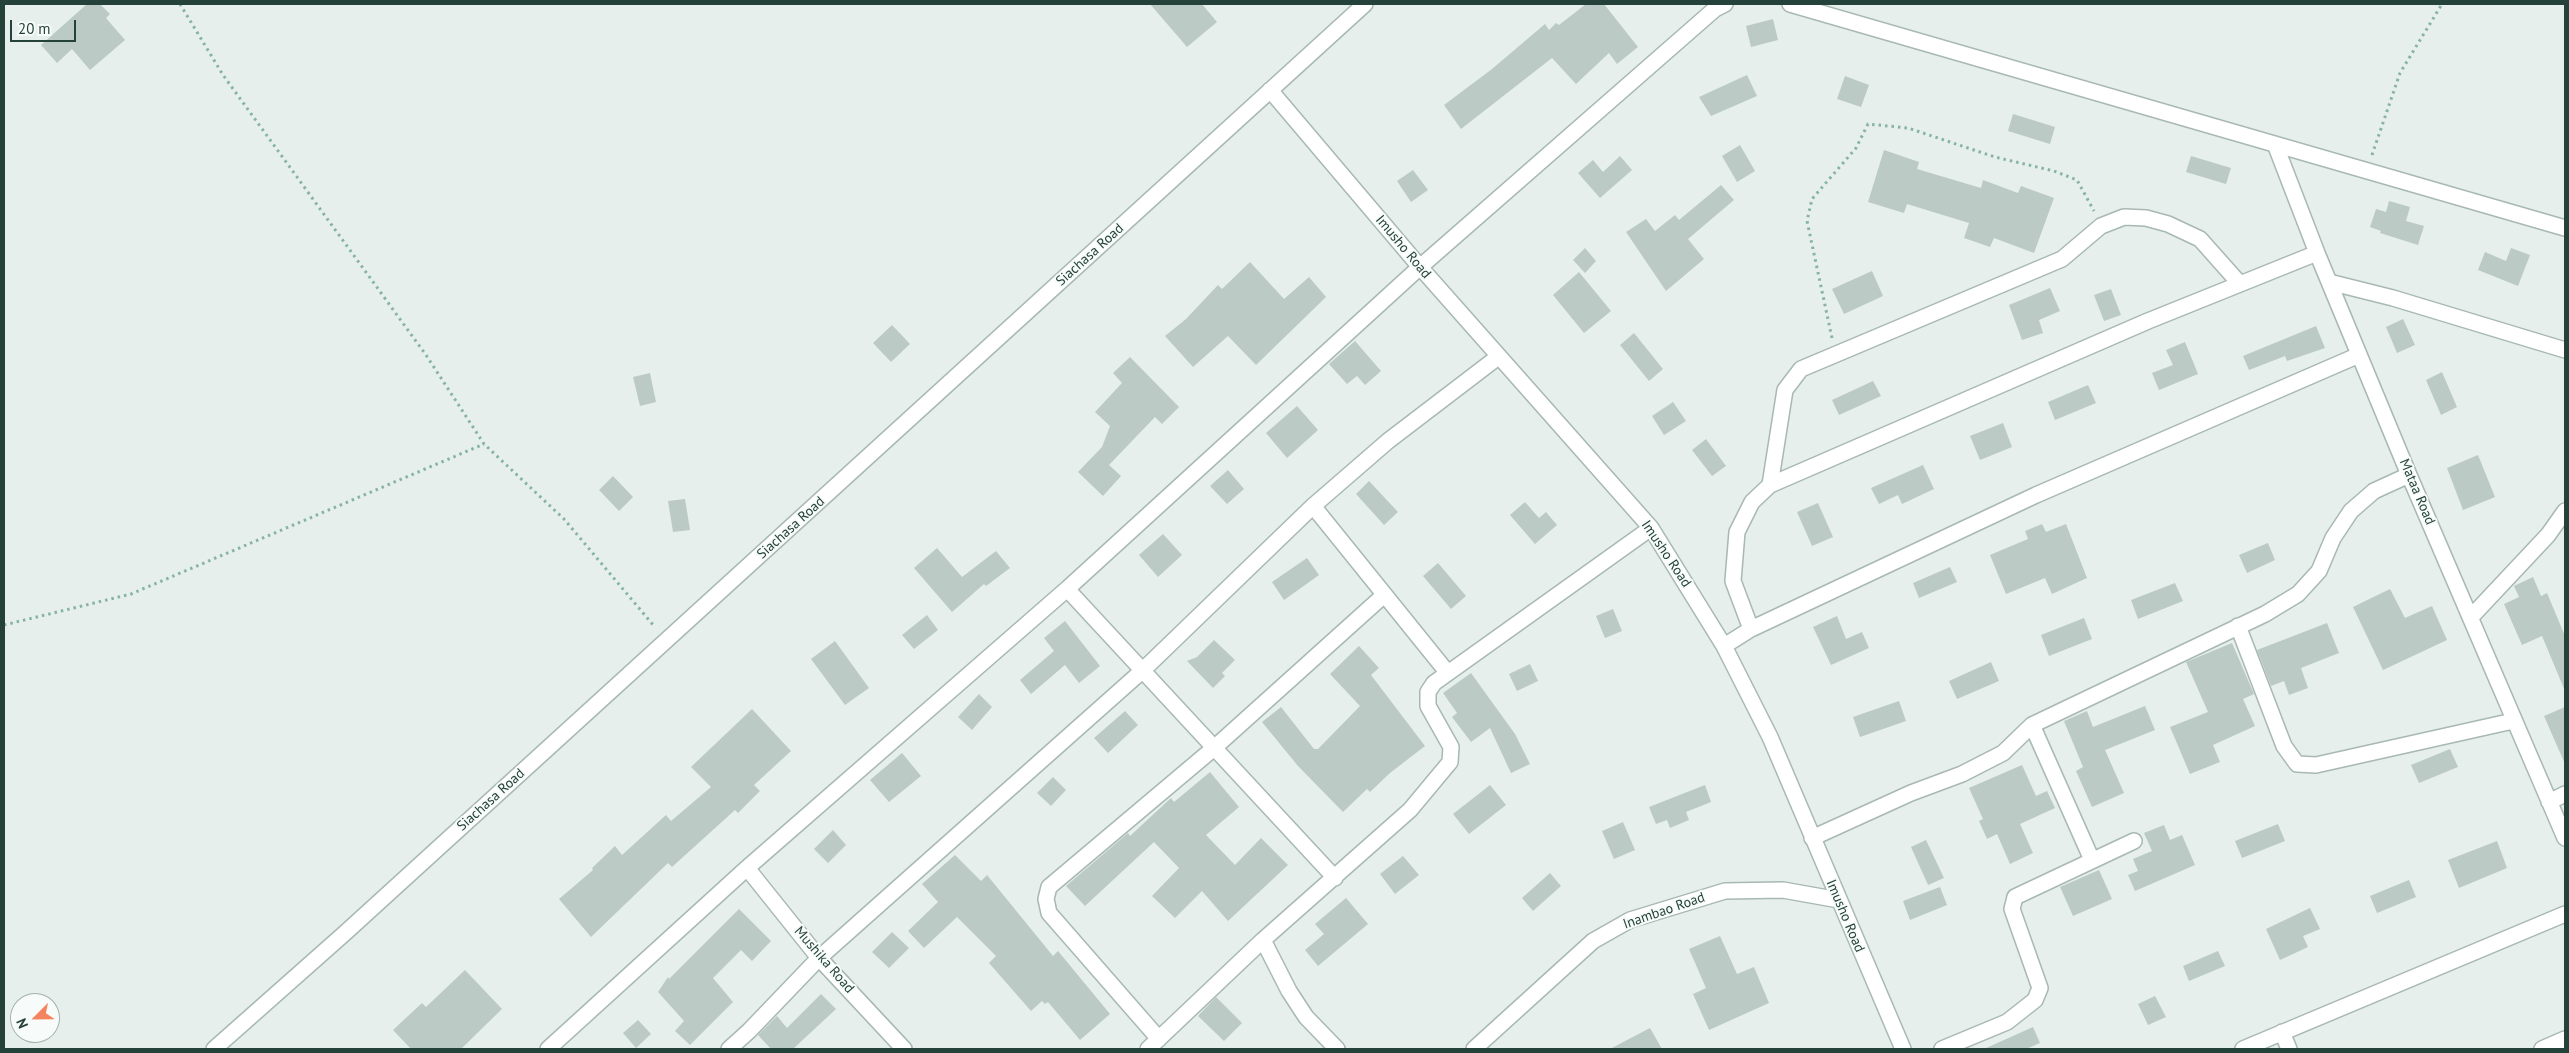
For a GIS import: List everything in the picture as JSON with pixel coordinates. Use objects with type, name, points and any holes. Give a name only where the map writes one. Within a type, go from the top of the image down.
[{"type":"street","name":"Siachasa Road","points":[[214,1049],[345,933],[1364,4]]},
{"type":"street","points":[[548,1049],[747,868],[1067,590],[1420,267],[1715,9],[1725,4]]},
{"type":"street","points":[[1790,4],[2565,228]]},
{"type":"street","name":"Imusho Road","points":[[1270,90],[1498,357],[1651,528],[1724,646],[1770,737],[1903,1049]]},
{"type":"street","name":"Mataa Road","points":[[2275,144],[2317,253],[2409,475],[2565,838]]},
{"type":"street","points":[[1770,485],[1785,390],[1801,369],[1835,353],[2062,259],[2101,226],[2124,217],[2146,218],[2168,224],[2200,238],[2240,284]]},
{"type":"street","points":[[1751,629],[1733,581],[1737,532],[1752,502],[1770,485],[2148,321],[2317,253]]},
{"type":"street","points":[[2329,282],[2393,298],[2565,350]]},
{"type":"street","points":[[1724,646],[1751,629],[2036,495],[2359,355]]},
{"type":"street","points":[[729,1049],[749,1031],[819,958],[1142,671],[1313,506],[1388,441],[1498,357]]},
{"type":"street","points":[[1812,838],[1911,793],[1970,770],[2003,753],[2032,725],[2265,614],[2298,594],[2319,571],[2332,538],[2352,511],[2374,491],[2409,475]]},
{"type":"street","points":[[1313,506],[1383,596],[1446,672]]},
{"type":"street","points":[[2471,617],[2548,535],[2565,511]]},
{"type":"street","points":[[1383,596],[1214,748],[1049,887],[1046,899],[1049,913],[1153,1044],[1263,940],[1410,810],[1450,762],[1451,747],[1428,706],[1428,692],[1434,683],[1446,672],[1651,528]]},
{"type":"street","points":[[1067,590],[1335,878]]},
{"type":"street","points":[[2238,626],[2284,746],[2297,764],[2316,765],[2514,721]]},
{"type":"street","points":[[2032,725],[2092,860]]},
{"type":"street","points":[[2549,802],[2565,794]]},
{"type":"street","points":[[1942,1049],[2007,1022],[2035,1000],[2040,988],[2012,909],[2015,897],[2134,841]]},
{"type":"street","name":"Mushika Road","points":[[747,868],[819,958],[895,1046]]},
{"type":"street","name":"Inambao Road","points":[[1474,1049],[1593,941],[1630,920],[1725,891],[1783,890],[1839,900]]},
{"type":"street","points":[[2243,1049],[2565,914]]},
{"type":"street","points":[[1263,940],[1289,991],[1306,1017],[1337,1049]]},
{"type":"street","points":[[2282,1032],[2289,1049]]},
{"type":"street","points":[[2542,1049],[2565,1040]]},
{"type":"path","points":[[180,4],[223,75],[426,355],[484,444],[564,519],[666,640]]},
{"type":"path","points":[[2366,172],[2400,73],[2442,4]]},
{"type":"path","points":[[1835,353],[1807,222],[1812,198],[1856,148],[1868,124],[1908,128],[1995,157],[2054,171],[2078,180],[2101,226]]},
{"type":"path","points":[[4,626],[131,594],[484,444]]},
{"type":"building","points":[[87,4],[100,4],[110,14],[106,18],[125,40],[90,70],[72,49],[57,63],[41,45]]},
{"type":"building","points":[[1150,4],[1202,4],[1217,22],[1187,47]]},
{"type":"building","points":[[1586,4],[1604,4],[1638,47],[1617,64],[1609,53],[1576,84],[1552,58],[1461,129],[1444,105],[1492,69],[1545,24],[1549,30],[1556,23],[1559,25]]},
{"type":"building","points":[[1773,19],[1778,40],[1751,47],[1746,26]]},
{"type":"building","points":[[1747,75],[1757,96],[1711,116],[1699,97]]},
{"type":"building","points":[[1845,76],[1869,85],[1861,107],[1837,99]]},
{"type":"building","points":[[2013,114],[2055,127],[2050,144],[2008,131]]},
{"type":"building","points":[[1740,145],[1755,171],[1737,182],[1722,156]]},
{"type":"building","points":[[1884,150],[1919,162],[1917,169],[1981,188],[1983,180],[2018,193],[2021,186],[2054,198],[2034,253],[1994,238],[1990,247],[1964,238],[1969,223],[1907,204],[1904,213],[1868,202]]},
{"type":"building","points":[[1620,156],[1632,170],[1600,198],[1578,173],[1593,160],[1603,172]]},
{"type":"building","points":[[2191,156],[2231,168],[2226,184],[2186,172]]},
{"type":"building","points":[[1413,170],[1428,190],[1411,202],[1397,181]]},
{"type":"building","points":[[1721,185],[1734,200],[1688,239],[1704,259],[1666,291],[1626,232],[1646,219],[1655,231],[1675,215],[1679,220]]},
{"type":"building","points":[[2389,201],[2410,207],[2406,221],[2424,226],[2418,245],[2380,233],[2381,231],[2370,227],[2376,209],[2386,212]]},
{"type":"building","points":[[1585,248],[1596,261],[1585,273],[1573,260]]},
{"type":"building","points":[[2511,248],[2530,255],[2518,286],[2478,270],[2485,252],[2506,261]]},
{"type":"building","points":[[1250,262],[1284,299],[1309,277],[1326,297],[1256,365],[1228,336],[1193,367],[1165,336],[1186,319],[1218,285],[1222,289]]},
{"type":"building","points":[[1872,271],[1883,296],[1844,314],[1832,289]]},
{"type":"building","points":[[1579,272],[1611,311],[1584,333],[1553,295]]},
{"type":"building","points":[[2050,288],[2060,311],[2039,320],[2043,333],[2022,340],[2009,305]]},
{"type":"building","points":[[2111,289],[2121,315],[2104,321],[2094,295]]},
{"type":"building","points":[[2403,319],[2415,345],[2397,353],[2386,327]]},
{"type":"building","points":[[892,325],[910,344],[891,362],[873,343]]},
{"type":"building","points":[[2316,326],[2325,348],[2287,361],[2285,356],[2249,370],[2243,356]]},
{"type":"building","points":[[1634,333],[1663,369],[1649,381],[1620,345]]},
{"type":"building","points":[[1355,341],[1381,371],[1365,385],[1357,376],[1347,384],[1329,364]]},
{"type":"building","points":[[2185,342],[2198,374],[2159,390],[2152,373],[2173,365],[2166,350]]},
{"type":"building","points":[[1130,357],[1179,407],[1162,424],[1155,417],[1109,465],[1121,476],[1103,496],[1078,472],[1102,447],[1110,426],[1095,412],[1122,383],[1113,373]]},
{"type":"building","points":[[2442,372],[2457,407],[2441,415],[2426,380]]},
{"type":"building","points":[[650,373],[656,402],[640,406],[633,377]]},
{"type":"building","points":[[1873,381],[1881,396],[1839,415],[1832,400]]},
{"type":"building","points":[[2088,385],[2096,403],[2055,420],[2048,402]]},
{"type":"building","points":[[1673,402],[1686,421],[1664,435],[1652,416]]},
{"type":"building","points":[[1297,406],[1318,430],[1287,458],[1266,433]]},
{"type":"building","points":[[2003,423],[2012,447],[1980,460],[1970,436]]},
{"type":"building","points":[[1706,439],[1726,466],[1712,476],[1692,450]]},
{"type":"building","points":[[2478,455],[2495,497],[2463,510],[2447,468]]},
{"type":"building","points":[[1923,465],[1934,489],[1902,504],[1898,495],[1879,504],[1871,488]]},
{"type":"building","points":[[1228,470],[1244,489],[1227,504],[1210,486]]},
{"type":"building","points":[[613,476],[633,497],[619,511],[599,490]]},
{"type":"building","points":[[1369,481],[1398,512],[1384,525],[1356,494]]},
{"type":"building","points":[[685,499],[690,530],[673,532],[668,501]]},
{"type":"building","points":[[1525,502],[1539,518],[1546,512],[1557,525],[1535,544],[1510,515]]},
{"type":"building","points":[[1818,503],[1833,537],[1812,546],[1797,512]]},
{"type":"building","points":[[2042,524],[2046,532],[2066,524],[2087,578],[2052,594],[2045,578],[2006,594],[1990,555],[2028,539],[2025,531]]},
{"type":"building","points":[[1163,534],[1182,555],[1158,577],[1139,555]]},
{"type":"building","points":[[2268,543],[2275,560],[2247,573],[2239,555]]},
{"type":"building","points":[[937,548],[962,577],[996,551],[1010,568],[986,586],[984,584],[952,612],[914,568]]},
{"type":"building","points":[[1307,558],[1319,575],[1284,600],[1272,582]]},
{"type":"building","points":[[1438,563],[1466,596],[1451,609],[1423,576]]},
{"type":"building","points":[[1950,567],[1957,582],[1919,598],[1913,583]]},
{"type":"building","points":[[2533,577],[2541,596],[2547,593],[2565,636],[2565,691],[2542,636],[2522,645],[2504,604],[2519,597],[2514,586]]},
{"type":"building","points":[[2175,583],[2183,601],[2138,619],[2131,600]]},
{"type":"building","points":[[2390,589],[2405,618],[2432,606],[2447,640],[2383,670],[2353,607]]},
{"type":"building","points":[[1613,609],[1622,631],[1605,638],[1596,616]]},
{"type":"building","points":[[927,615],[938,630],[914,649],[902,635]]},
{"type":"building","points":[[1837,616],[1846,639],[1862,632],[1869,648],[1831,665],[1813,627]]},
{"type":"building","points":[[2084,618],[2092,639],[2049,656],[2041,635]]},
{"type":"building","points":[[1065,621],[1100,666],[1079,683],[1065,665],[1031,694],[1020,680],[1054,651],[1044,638]]},
{"type":"building","points":[[2327,623],[2339,653],[2301,668],[2308,688],[2289,695],[2284,681],[2271,686],[2257,650]]},
{"type":"building","points":[[1214,640],[1235,660],[1222,673],[1225,676],[1213,688],[1187,661],[1197,657]]},
{"type":"building","points":[[835,641],[869,688],[845,705],[811,659]]},
{"type":"building","points":[[2232,643],[2254,694],[2243,699],[2255,726],[2213,745],[2220,762],[2190,774],[2170,727],[2208,712],[2186,662]]},
{"type":"building","points":[[1359,646],[1379,668],[1371,675],[1425,746],[1390,773],[1370,792],[1367,789],[1343,812],[1298,766],[1262,722],[1281,707],[1314,749],[1318,749],[1360,706],[1330,674]]},
{"type":"building","points":[[1991,662],[1999,681],[1957,699],[1949,681]]},
{"type":"building","points":[[1530,664],[1538,681],[1517,691],[1509,674]]},
{"type":"building","points":[[1471,673],[1515,734],[1530,764],[1511,773],[1490,728],[1471,742],[1452,717],[1457,713],[1443,693]]},
{"type":"building","points":[[979,694],[992,707],[972,730],[958,717]]},
{"type":"building","points":[[1899,701],[1906,721],[1860,737],[1853,717]]},
{"type":"building","points":[[2145,706],[2155,730],[2105,750],[2124,793],[2092,807],[2076,771],[2083,767],[2064,721],[2087,711],[2093,727]]},
{"type":"building","points":[[2565,707],[2565,764],[2544,716]]},
{"type":"building","points":[[752,709],[791,751],[754,785],[760,791],[738,813],[735,810],[672,867],[668,863],[591,937],[559,899],[593,870],[592,868],[615,846],[622,855],[666,815],[671,821],[711,787],[691,767]]},
{"type":"building","points":[[1125,711],[1138,725],[1108,753],[1094,738]]},
{"type":"building","points":[[2450,749],[2458,767],[2419,783],[2411,765]]},
{"type":"building","points":[[902,753],[921,776],[889,802],[870,780]]},
{"type":"building","points":[[2022,765],[2036,796],[2047,791],[2055,808],[2020,824],[2033,853],[2010,864],[1997,834],[1987,839],[1979,821],[1983,819],[1969,788]]},
{"type":"building","points":[[1210,772],[1239,807],[1206,835],[1235,865],[1261,838],[1288,865],[1228,921],[1202,891],[1175,918],[1152,896],[1179,868],[1154,842],[1085,906],[1066,886],[1128,833],[1130,836],[1171,798],[1174,802]]},
{"type":"building","points":[[1053,777],[1066,790],[1051,806],[1037,793]]},
{"type":"building","points":[[1490,785],[1506,805],[1469,834],[1453,814]]},
{"type":"building","points":[[1705,785],[1711,802],[1686,812],[1689,820],[1670,828],[1667,820],[1656,824],[1649,807]]},
{"type":"building","points":[[1623,822],[1635,850],[1614,859],[1602,831]]},
{"type":"building","points":[[2278,824],[2285,841],[2242,858],[2235,841]]},
{"type":"building","points":[[2164,825],[2170,840],[2182,835],[2195,865],[2135,891],[2128,875],[2138,871],[2133,859],[2152,851],[2144,833]]},
{"type":"building","points":[[833,830],[846,845],[828,863],[814,849]]},
{"type":"building","points":[[1926,840],[1944,878],[1928,885],[1911,847]]},
{"type":"building","points":[[2497,841],[2507,868],[2459,888],[2448,860]]},
{"type":"building","points":[[955,855],[981,881],[987,875],[1053,956],[1058,951],[1110,1014],[1080,1040],[1048,1002],[1045,1004],[1042,1001],[1031,1011],[989,963],[996,956],[957,917],[924,948],[908,931],[938,902],[922,884]]},
{"type":"building","points":[[1403,856],[1419,875],[1395,894],[1380,874]]},
{"type":"building","points":[[2099,870],[2112,899],[2073,916],[2060,887]]},
{"type":"building","points":[[1550,873],[1561,886],[1533,911],[1522,898]]},
{"type":"building","points":[[2409,880],[2416,897],[2377,913],[2370,896]]},
{"type":"building","points":[[1940,887],[1947,905],[1910,920],[1903,901]]},
{"type":"building","points":[[1346,898],[1368,924],[1318,966],[1305,950],[1324,934],[1315,924]]},
{"type":"building","points":[[2310,908],[2320,929],[2303,936],[2308,947],[2280,960],[2266,929]]},
{"type":"building","points":[[739,909],[771,941],[752,961],[741,950],[713,978],[733,1002],[690,1045],[675,1031],[684,1021],[658,992],[668,977],[669,979]]},
{"type":"building","points":[[892,932],[909,948],[889,968],[872,952]]},
{"type":"building","points":[[1720,936],[1737,974],[1754,967],[1769,1003],[1709,1030],[1693,994],[1706,988],[1689,949]]},
{"type":"building","points":[[2218,951],[2225,966],[2189,981],[2183,966]]},
{"type":"building","points":[[465,970],[502,1009],[461,1049],[411,1049],[393,1030],[422,1003],[426,1007]]},
{"type":"building","points":[[821,994],[836,1009],[793,1049],[771,1049],[758,1035],[777,1016],[787,1028]]},
{"type":"building","points":[[2155,996],[2166,1017],[2148,1025],[2138,1004]]},
{"type":"building","points":[[1216,997],[1242,1023],[1224,1041],[1198,1016]]},
{"type":"building","points":[[638,1020],[651,1034],[636,1048],[623,1033]]},
{"type":"building","points":[[2033,1027],[2040,1043],[2026,1049],[1984,1049]]},
{"type":"building","points":[[1650,1028],[1662,1049],[1610,1049]]}]
